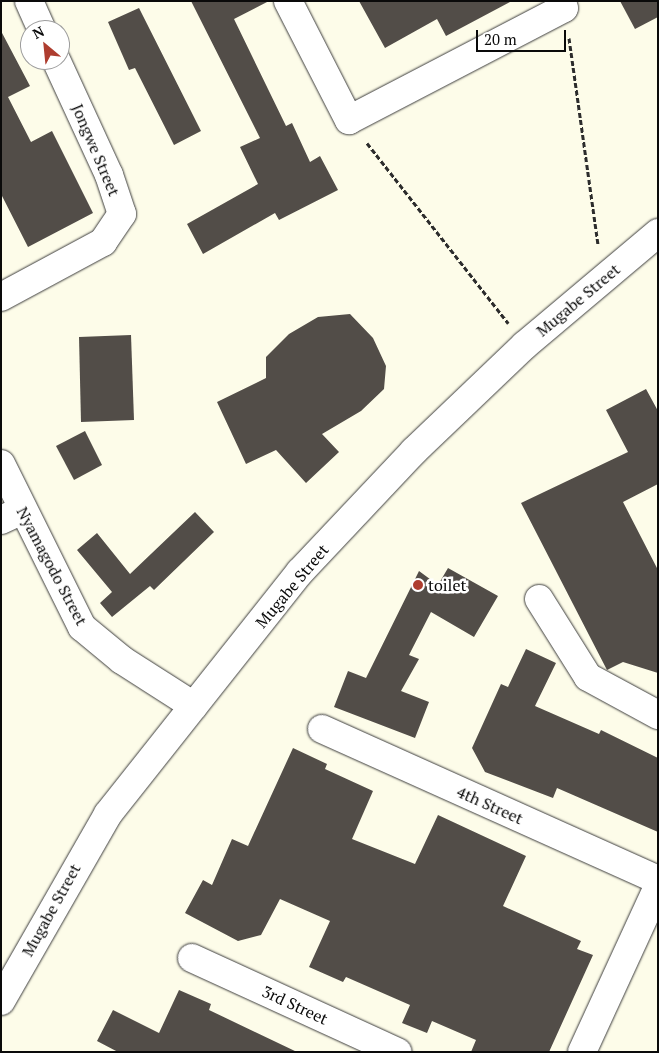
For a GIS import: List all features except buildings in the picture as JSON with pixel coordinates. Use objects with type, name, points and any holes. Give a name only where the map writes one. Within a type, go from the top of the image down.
[{"type":"street","points":[[28,1],[37,20]]},
{"type":"street","points":[[288,1],[349,120],[563,4]]},
{"type":"street","name":"Jongwe Street","points":[[1,296],[103,242],[122,214],[110,175],[61,70]]},
{"type":"street","name":"Mugabe Street","points":[[1,1001],[108,814],[300,572],[414,451],[525,345],[658,233]]},
{"type":"street","name":"Nyamagodo Street","points":[[1,464],[12,515],[88,634],[194,706]]},
{"type":"street","points":[[539,599],[588,677],[658,715]]},
{"type":"street","name":"4th Street","points":[[322,729],[658,880]]},
{"type":"street","points":[[582,1052],[658,887]]},
{"type":"street","name":"3rd Street","points":[[192,958],[397,1052]]},
{"type":"path","points":[[563,4],[603,278]]},
{"type":"path","points":[[349,120],[525,345]]},
{"type":"place","name":"toilet","points":[[418,585]]}]
